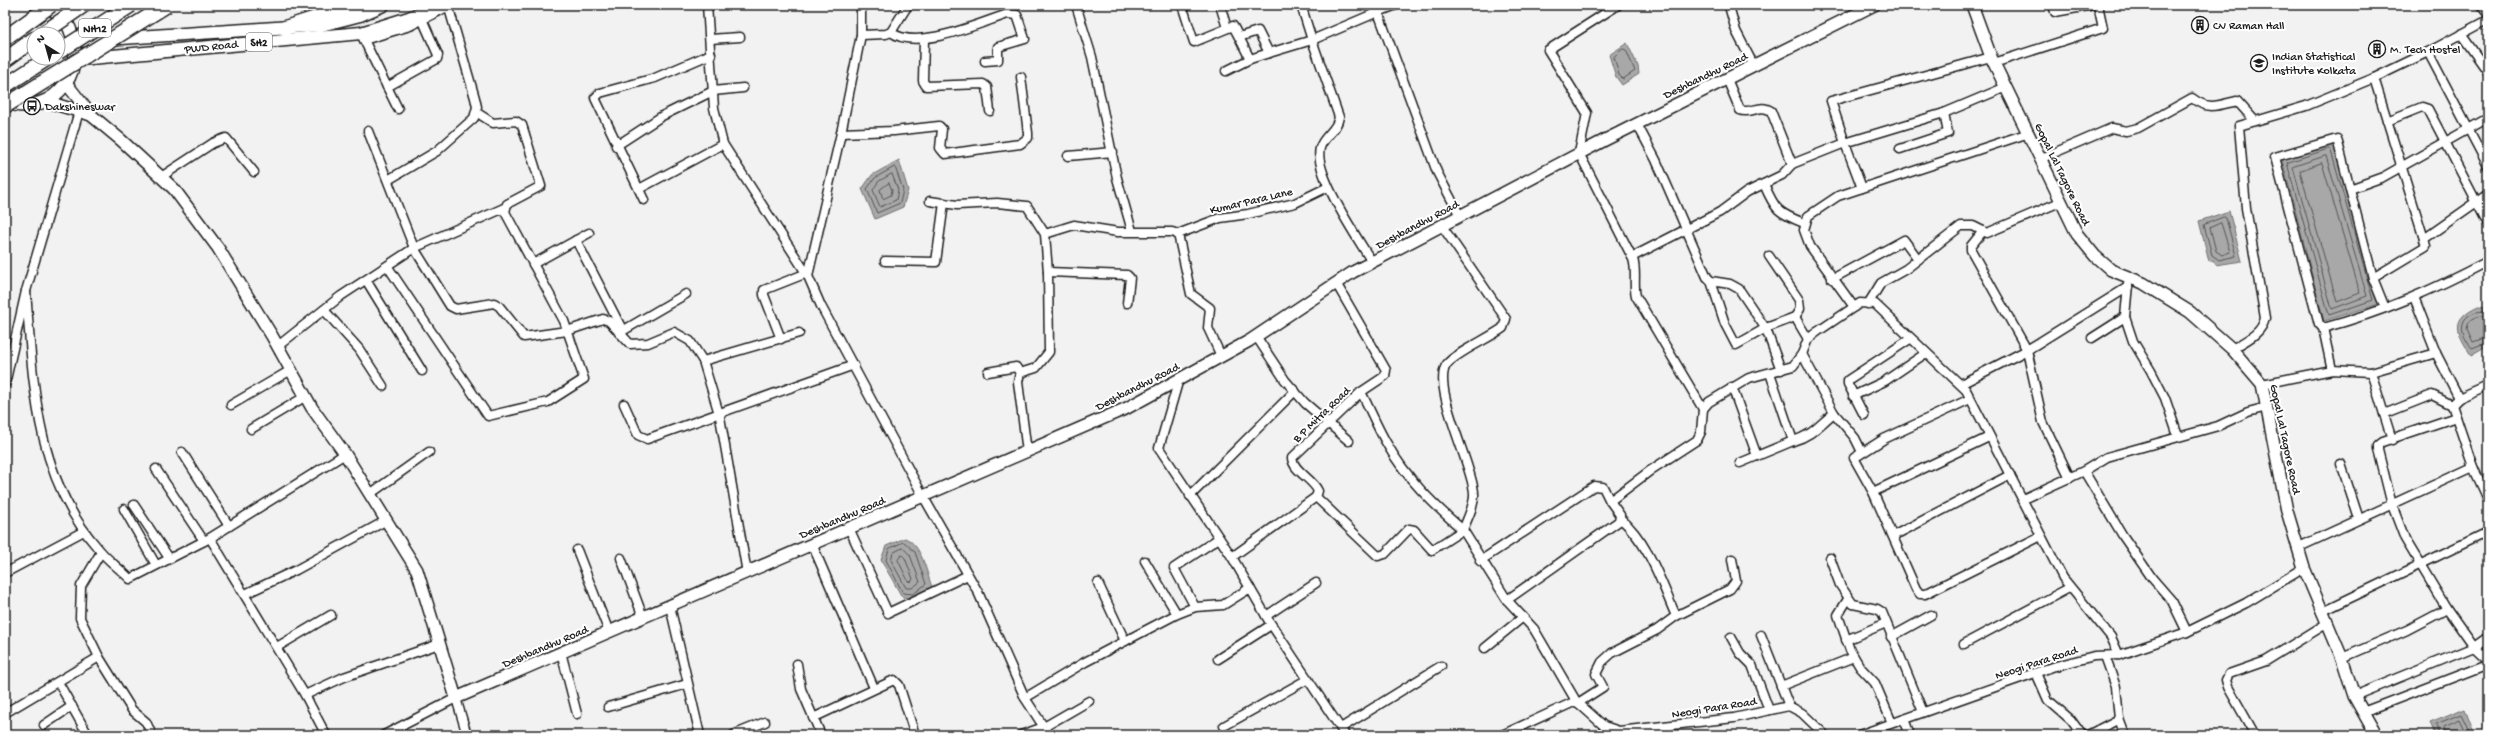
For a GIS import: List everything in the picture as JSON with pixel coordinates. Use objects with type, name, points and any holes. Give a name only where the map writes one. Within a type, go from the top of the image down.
[{"type":"highway","points":[[5,38],[51,5]]},
{"type":"highway","points":[[54,26],[84,5]]},
{"type":"highway","name":"NH12","points":[[66,47],[131,5]]},
{"type":"highway","points":[[5,106],[168,5]]},
{"type":"highway","points":[[285,28],[357,5]]},
{"type":"highway","points":[[5,60],[26,45]]},
{"type":"highway","points":[[5,86],[36,66]]},
{"type":"main road","points":[[5,102],[29,105],[45,101],[57,93],[66,83],[76,60],[75,41],[64,19],[45,5]]},
{"type":"main road","name":"PWD Road","points":[[75,41],[285,28],[341,20],[360,15],[383,5]]},
{"type":"main road","name":"PWD Road","points":[[76,60],[363,37],[446,5]]},
{"type":"main road","points":[[2484,5],[2488,10]]},
{"type":"street","points":[[388,180],[437,151],[474,118],[476,112],[475,98],[446,5],[423,21],[393,33],[363,37],[398,109]]},
{"type":"street","points":[[707,5],[714,108],[722,144],[808,274],[821,306],[923,496],[968,575],[1025,698],[1049,735]]},
{"type":"street","points":[[808,274],[842,132],[861,35],[861,5]]},
{"type":"street","points":[[861,35],[886,34],[891,32],[908,5]]},
{"type":"street","points":[[1076,5],[1092,57],[1112,152],[1132,231]]},
{"type":"street","points":[[1182,5],[1194,42],[1227,28],[1235,27],[1250,59]]},
{"type":"street","points":[[1220,5],[1227,28]]},
{"type":"street","points":[[1301,5],[1339,117],[1335,129],[1320,147],[1319,154],[1328,187],[1372,262]]},
{"type":"street","points":[[1226,71],[1250,59],[1312,40],[1396,5]]},
{"type":"street","points":[[1618,5],[1548,50],[1587,113],[1579,153],[1635,264],[1634,287],[1636,296],[1703,409]]},
{"type":"street","name":"Deshbandhu Road","points":[[384,735],[456,698],[1127,408],[1256,336],[1336,283],[1372,262],[1579,153],[1874,5]]},
{"type":"street","name":"Gopal Lal Tagore Road","points":[[1972,5],[1992,60],[2042,158],[2060,202],[2077,234],[2095,256],[2128,282],[2143,283],[2190,312],[2232,349],[2262,384],[2287,511],[2297,548],[2321,612],[2342,658],[2354,696],[2376,735]]},
{"type":"street","points":[[2053,5],[2055,12],[2094,5]]},
{"type":"street","points":[[1862,188],[1831,101],[1992,60],[2103,28],[2098,5]]},
{"type":"street","points":[[1729,6],[1736,31],[1754,66]]},
{"type":"street","points":[[1378,12],[1437,172],[1460,216]]},
{"type":"street","points":[[891,32],[901,38],[924,39],[1008,14],[1017,15],[1025,39],[998,47],[998,60],[985,60]]},
{"type":"street","points":[[2232,349],[2260,331],[2264,326],[2265,318],[2246,208],[2239,126],[2306,106],[2374,78],[2428,52],[2488,20]]},
{"type":"street","points":[[387,87],[437,59],[438,55],[423,21]]},
{"type":"street","points":[[1239,37],[1258,32],[1269,53]]},
{"type":"street","points":[[2461,34],[2488,72]]},
{"type":"street","points":[[710,39],[740,37]]},
{"type":"street","points":[[924,39],[923,81],[926,86],[983,84],[987,87],[990,111]]},
{"type":"street","points":[[2428,52],[2488,166]]},
{"type":"street","points":[[644,200],[595,102],[596,95],[655,78],[711,54]]},
{"type":"street","points":[[842,132],[894,131],[939,126],[942,129],[940,148],[945,154],[1020,144],[1028,138],[1021,77]]},
{"type":"street","points":[[2373,278],[2426,246],[2374,78]]},
{"type":"street","points":[[1727,79],[1740,110],[1744,112],[1761,107],[1771,111],[1792,164]]},
{"type":"street","points":[[5,384],[26,291],[80,108],[66,83]]},
{"type":"street","points":[[616,146],[662,116],[713,91],[743,88]]},
{"type":"street","points":[[1632,257],[1686,230],[1782,175],[1792,164],[1846,143],[1944,113],[2006,88]]},
{"type":"street","points":[[2042,158],[2112,128],[2126,131],[2138,128],[2192,98],[2202,105],[2211,107],[2237,101],[2256,121]]},
{"type":"street","points":[[45,101],[80,108],[91,115],[121,140],[174,189],[218,248],[278,346],[306,396],[345,454],[417,570],[467,735]]},
{"type":"street","points":[[2387,121],[2426,107],[2488,224]]},
{"type":"street","points":[[278,346],[324,310],[414,248],[504,208],[507,204],[539,189],[542,183],[522,125],[516,121],[493,123],[476,112]]},
{"type":"street","points":[[1900,149],[1948,133],[1944,113]]},
{"type":"street","points":[[2350,189],[2383,177],[2446,143],[2488,118]]},
{"type":"street","points":[[1637,124],[1656,160],[1702,270],[1711,281],[1725,324],[1736,345],[1766,328],[1795,317],[1801,305],[1769,256]]},
{"type":"street","points":[[368,131],[414,248],[450,306],[456,309],[494,303],[499,306],[524,337],[567,331],[603,319],[609,321],[621,332],[630,344],[638,345],[674,332],[690,341],[703,361],[718,413],[747,573]]},
{"type":"street","points":[[1854,307],[1832,279],[1810,246],[1804,230],[1804,223],[1808,216],[1824,205],[1862,188],[2029,134]]},
{"type":"street","points":[[161,177],[213,143],[226,138],[254,172]]},
{"type":"street","points":[[2332,370],[2323,328],[2319,324],[2275,157],[2337,138],[2373,278],[2385,308]]},
{"type":"street","points":[[639,189],[722,144]]},
{"type":"street","points":[[1068,156],[1112,152]]},
{"type":"street","points":[[1764,184],[1776,210],[1782,215],[1804,223]]},
{"type":"street","name":"Kumar Para Lane","points":[[1045,234],[1074,224],[1118,232],[1172,232],[1178,234],[1220,218],[1248,214],[1295,203],[1328,187]]},
{"type":"street","points":[[2424,239],[2488,194]]},
{"type":"street","points":[[930,201],[957,205],[997,203],[1027,206],[1045,234],[1048,272],[1049,352],[1036,368],[1020,373]]},
{"type":"street","points":[[1868,304],[1881,283],[1906,269],[1961,226],[1973,226],[1987,233],[2060,202]]},
{"type":"street","points":[[885,261],[936,262],[944,203]]},
{"type":"street","points":[[388,267],[488,416],[542,404],[584,379],[564,321],[504,208]]},
{"type":"street","points":[[1232,557],[1316,497],[1378,556],[1386,554],[1409,529],[1414,530],[1432,550],[1463,530],[1474,493],[1442,382],[1442,372],[1452,360],[1503,328],[1506,319],[1442,226]]},
{"type":"street","points":[[1982,231],[1971,246],[1971,250],[2027,350],[2043,422],[2070,478]]},
{"type":"street","points":[[533,264],[589,233]]},
{"type":"street","points":[[1178,234],[1191,294],[1210,308],[1208,328],[1221,356]]},
{"type":"street","points":[[576,240],[621,332]]},
{"type":"street","points":[[1832,279],[1904,240],[1918,259]]},
{"type":"street","points":[[2323,328],[2414,297],[2488,261]]},
{"type":"street","points":[[1048,272],[1127,275],[1130,278],[1127,303]]},
{"type":"street","points":[[781,339],[764,295],[764,290],[808,274]]},
{"type":"street","points":[[366,280],[422,371]]},
{"type":"street","points":[[1711,281],[1735,286],[1766,328],[1781,370]]},
{"type":"street","points":[[2128,282],[2125,317],[2133,342],[2165,398],[2178,436]]},
{"type":"street","points":[[1961,384],[2027,350],[2128,282]]},
{"type":"street","name":"B P Mitra Road","points":[[1316,497],[1318,491],[1315,484],[1294,464],[1292,458],[1361,392],[1386,376],[1386,370],[1336,283]]},
{"type":"street","points":[[26,291],[36,409],[59,488],[84,531],[101,552],[130,579],[207,539],[345,454]]},
{"type":"street","points":[[621,332],[686,294]]},
{"type":"street","points":[[2414,297],[2436,354],[2459,398]]},
{"type":"street","points":[[1610,501],[1647,473],[1697,440],[1701,432],[1703,409],[1709,402],[1749,378],[1793,366],[1802,354],[1808,339],[1860,303],[1875,304],[1910,339],[1961,384],[2069,588],[2111,638],[2119,655]]},
{"type":"street","points":[[324,310],[359,349],[383,386]]},
{"type":"street","points":[[1795,317],[1808,339]]},
{"type":"street","points":[[2092,338],[2125,317]]},
{"type":"street","points":[[703,361],[799,333]]},
{"type":"street","points":[[1256,336],[1285,380],[1327,423],[1349,441]]},
{"type":"street","points":[[1864,415],[1853,396],[1848,380],[1910,339]]},
{"type":"street","points":[[1853,396],[1885,381],[1926,353]]},
{"type":"street","points":[[1802,354],[1834,413],[1855,438],[1862,452]]},
{"type":"street","points":[[2262,384],[2332,370],[2371,372],[2436,354]]},
{"type":"street","points":[[624,404],[636,431],[642,438],[662,435],[718,413],[854,365]]},
{"type":"street","points":[[988,372],[1016,367],[1020,373],[1018,382],[1020,406],[1027,452]]},
{"type":"street","points":[[231,405],[291,370]]},
{"type":"street","points":[[2371,372],[2392,440]]},
{"type":"street","points":[[1770,373],[1793,441]]},
{"type":"street","points":[[1179,379],[1159,448],[1232,557],[1271,625],[1343,732],[1441,666]]},
{"type":"street","points":[[2452,405],[2459,398],[2488,385]]},
{"type":"street","points":[[1732,387],[1757,456]]},
{"type":"street","points":[[1190,496],[1294,390]]},
{"type":"street","points":[[1361,392],[1387,445],[1418,487],[1431,503],[1463,530]]},
{"type":"street","points":[[2384,414],[2432,395],[2452,405],[2472,467],[2488,499]]},
{"type":"street","points":[[251,429],[306,396]]},
{"type":"street","points":[[1970,399],[1855,455],[1855,461],[1873,492],[1916,589],[1922,594],[2041,536]]},
{"type":"street","points":[[2023,499],[2084,471],[2107,457],[2218,426],[2248,412],[2267,406]]},
{"type":"street","points":[[1740,463],[1810,435],[1818,426],[1834,413]]},
{"type":"street","points":[[2456,417],[2392,440],[2382,442],[2378,447],[2392,505],[2404,539],[2422,565],[2447,609],[2474,647],[2488,660]]},
{"type":"street","points":[[1873,492],[1989,437]]},
{"type":"street","points":[[182,452],[229,526]]},
{"type":"street","points":[[370,494],[429,452]]},
{"type":"street","points":[[2340,464],[2359,519]]},
{"type":"street","points":[[2297,548],[2472,467]]},
{"type":"street","points":[[156,469],[245,594],[305,695],[326,735]]},
{"type":"street","points":[[2084,471],[2123,536],[2152,578],[2172,601],[2188,632]]},
{"type":"street","points":[[1893,536],[2010,475]]},
{"type":"street","points":[[1480,561],[1594,486],[1603,487],[1620,518],[1633,529],[1646,550],[1676,616]]},
{"type":"street","points":[[134,505],[169,558]]},
{"type":"street","points":[[124,509],[156,565]]},
{"type":"street","points":[[1507,600],[1619,521],[1620,518]]},
{"type":"street","points":[[245,594],[296,570],[387,520]]},
{"type":"street","points":[[848,528],[888,613],[968,575]]},
{"type":"street","name":"Neogi Para Road","points":[[1463,530],[1480,561],[1507,600],[1523,617],[1543,644],[1577,702],[1604,726],[1620,733],[1734,718],[1789,706]]},
{"type":"street","points":[[5,572],[84,531]]},
{"type":"street","points":[[2321,612],[2422,565],[2488,532]]},
{"type":"street","points":[[1195,607],[1174,568],[1219,538]]},
{"type":"street","points":[[812,544],[874,688]]},
{"type":"street","points":[[577,550],[609,632]]},
{"type":"street","points":[[101,552],[81,586],[79,609],[84,628],[99,657],[132,710],[146,722],[152,735]]},
{"type":"street","points":[[621,558],[643,617]]},
{"type":"street","points":[[1830,558],[1840,585],[1848,599],[1853,604],[1877,609],[1882,612],[1923,712]]},
{"type":"street","points":[[1506,734],[1577,702],[1602,687],[1596,674],[1598,668],[1609,655],[1656,630],[1676,616],[1730,589],[1736,581],[1732,559]]},
{"type":"street","points":[[1145,561],[1177,614]]},
{"type":"street","name":"Neogi Para Road","points":[[1859,735],[2036,673],[2094,656],[2119,655],[2188,632],[2246,603],[2304,568]]},
{"type":"street","points":[[1098,583],[1125,641]]},
{"type":"street","points":[[1266,616],[1316,583]]},
{"type":"street","points":[[1025,698],[1060,676],[1177,614],[1195,607],[1223,605],[1250,588]]},
{"type":"street","points":[[1964,644],[2069,588]]},
{"type":"street","points":[[1848,599],[1838,615],[1846,640],[1860,667],[1875,682],[1892,723]]},
{"type":"street","points":[[670,606],[700,735]]},
{"type":"street","points":[[2342,658],[2407,630],[2447,609]]},
{"type":"street","points":[[277,647],[330,615]]},
{"type":"street","points":[[1892,638],[1931,615]]},
{"type":"street","points":[[1485,648],[1523,617]]},
{"type":"street","points":[[1846,640],[1886,622]]},
{"type":"street","points":[[2255,735],[2228,687],[2226,680],[2229,674],[2266,661],[2326,624]]},
{"type":"street","points":[[1218,658],[1271,625]]},
{"type":"street","points":[[1761,635],[1789,706],[1802,713],[1825,735]]},
{"type":"street","points":[[1731,636],[1740,653],[1752,665],[1769,710]]},
{"type":"street","points":[[2354,696],[2474,647],[2488,637]]},
{"type":"street","points":[[305,695],[344,677],[439,644]]},
{"type":"street","points":[[562,652],[577,714]]},
{"type":"street","points":[[2105,656],[2116,687],[2119,719],[2125,735]]},
{"type":"street","points":[[5,713],[99,657]]},
{"type":"street","points":[[1781,686],[1854,657]]},
{"type":"street","points":[[797,664],[801,689],[821,735]]},
{"type":"street","points":[[2363,712],[2488,664]]},
{"type":"street","points":[[2036,673],[2048,700],[2071,720],[2082,735]]},
{"type":"street","points":[[1224,726],[1308,679]]},
{"type":"street","points":[[813,718],[891,680],[897,682],[915,735]]},
{"type":"street","points":[[58,682],[88,735]]},
{"type":"street","points":[[608,707],[687,684]]},
{"type":"street","points":[[1020,735],[1044,727],[1089,701]]},
{"type":"street","points":[[44,725],[72,706]]},
{"type":"street","points":[[1904,719],[1910,735]]},
{"type":"street","points":[[2088,735],[2119,719]]},
{"type":"street","points":[[733,735],[765,722]]},
{"type":"street","name":"Neogi Para Road","points":[[1667,726],[1670,735]]},
{"type":"water","points":[[1627,43],[1638,66],[1639,74],[1622,85],[1616,77],[1609,55]]},
{"type":"water","points":[[2334,144],[2379,304],[2324,321],[2282,159]]},
{"type":"water","points":[[899,160],[908,190],[903,207],[875,219],[862,189],[872,175]]},
{"type":"water","points":[[2229,211],[2242,261],[2216,265],[2213,260],[2209,261],[2199,221]]},
{"type":"water","points":[[2478,306],[2488,307],[2488,345],[2471,355],[2459,333],[2458,327],[2463,316]]},
{"type":"water","points":[[905,538],[916,546],[923,559],[932,587],[915,598],[902,597],[881,560],[886,546]]},
{"type":"water","points":[[2465,708],[2475,735],[2435,735],[2430,722]]},
{"type":"place","name":"CV Raman Hall","points":[[2200,25]]},
{"type":"place","name":"M. Tech Hostel","points":[[2377,49]]},
{"type":"place","name":"Indian Statistical Institute Kolkata","points":[[2259,63]]},
{"type":"place","name":"Dakshineswar","points":[[32,106]]}]
